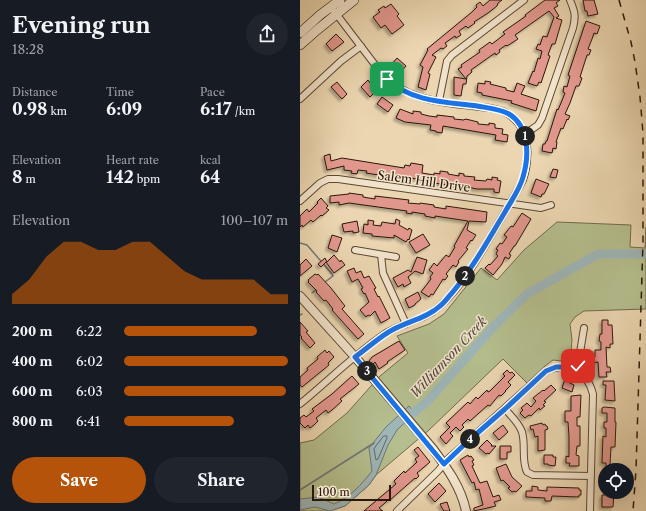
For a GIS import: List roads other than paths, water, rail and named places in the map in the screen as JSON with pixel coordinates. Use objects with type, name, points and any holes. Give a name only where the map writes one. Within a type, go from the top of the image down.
[{"type":"main road","points":[[300,45],[334,10],[340,0]]},
{"type":"main road","points":[[300,33],[334,10],[354,0]]},
{"type":"street","points":[[439,101],[447,61],[452,55],[524,0]]},
{"type":"street","points":[[525,134],[538,125],[542,118],[573,28],[576,18],[570,0]]},
{"type":"street","points":[[300,404],[355,357],[385,334],[432,313],[441,306],[473,266],[523,179],[528,158],[525,134],[511,116],[502,111],[416,97],[395,86],[382,74],[334,10]]},
{"type":"street","points":[[300,99],[341,61],[361,46]]},
{"type":"street","name":"Salem Hill Drive","points":[[300,201],[320,183],[328,179],[338,179],[541,208],[551,205]]},
{"type":"street","points":[[355,250],[396,257]]},
{"type":"street","points":[[381,255],[383,273],[406,324]]},
{"type":"street","points":[[300,296],[355,357],[444,464],[456,482],[466,511]]},
{"type":"street","points":[[576,371],[584,328]]},
{"type":"street","points":[[397,511],[466,443],[546,371],[556,367],[562,367],[576,371],[586,377],[593,394],[590,511]]},
{"type":"street","points":[[505,409],[518,424],[522,432],[525,467],[527,472],[533,475],[591,476]]},
{"type":"water","points":[[409,406],[415,413],[397,430],[388,445],[376,475],[369,485],[345,506],[330,511],[315,507],[300,510],[300,499],[318,497],[334,504],[355,490],[372,471],[369,448],[386,427]]},
{"type":"waterway","points":[[300,243],[307,245],[332,274],[333,276],[325,282]]},
{"type":"waterway","name":"Williamson Creek","points":[[405,419],[427,402],[494,326],[527,294],[598,254],[646,254]]},
{"type":"waterway","points":[[312,293],[317,289]]},
{"type":"waterway","points":[[300,490],[374,443]]},
{"type":"railway","points":[[619,0],[635,62],[643,133],[643,241],[636,470],[633,511]]}]
